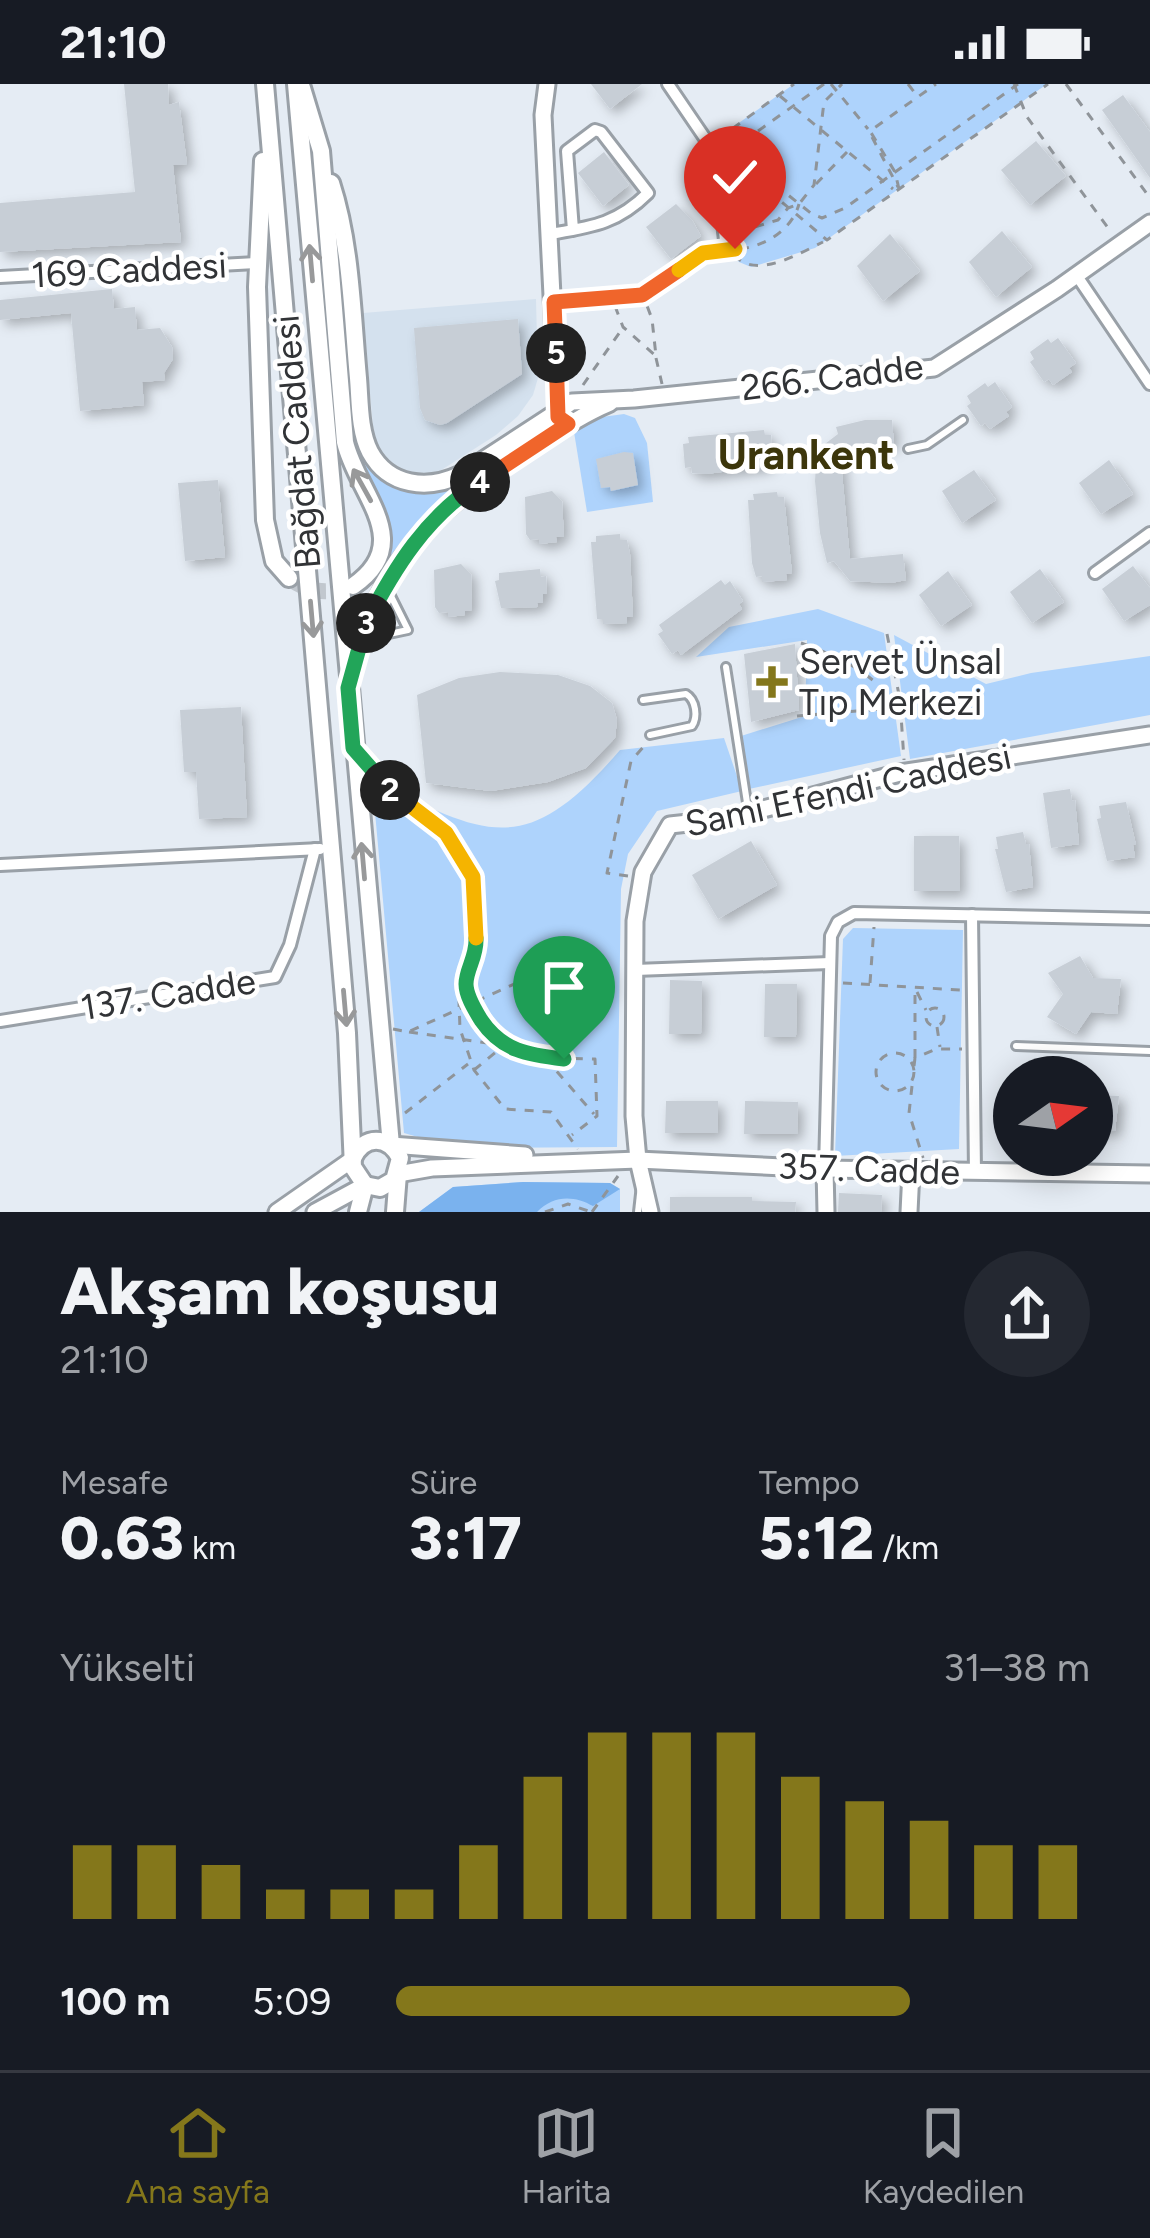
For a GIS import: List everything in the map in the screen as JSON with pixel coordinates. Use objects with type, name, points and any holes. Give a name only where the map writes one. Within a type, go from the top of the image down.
[{"type":"main road","points":[[298,84],[340,215],[363,426],[371,455],[404,482],[430,484],[460,475],[569,414]]},
{"type":"main road","name":"Bağdat Caddesi","points":[[298,84],[379,1026],[391,1145],[400,1158],[395,1212]]},
{"type":"main road","points":[[547,84],[543,115],[557,386],[569,414]]},
{"type":"main road","points":[[265,86],[257,263],[266,520],[274,561],[289,578]]},
{"type":"main road","name":"Bağdat Caddesi","points":[[265,86],[323,849],[353,1159],[355,1174],[364,1185]]},
{"type":"main road","points":[[321,151],[346,442],[349,459],[382,528],[375,565],[353,586]]},
{"type":"main road","name":"266. Cadde","points":[[569,414],[615,400],[934,368],[1150,223]]},
{"type":"main road","points":[[348,688],[359,641],[406,552],[443,509],[569,414]]},
{"type":"main road","name":"Sami Efendi Caddesi","points":[[650,1212],[650,1198],[634,1160],[635,921],[642,879],[670,825],[748,812],[901,773],[1150,735]]},
{"type":"main road","points":[[277,1212],[353,1159],[368,1141],[582,1154]]},
{"type":"main road","points":[[315,1212],[364,1185],[380,1188],[398,1174],[582,1154]]},
{"type":"main road","name":"357. Cadde","points":[[582,1154],[826,1169],[1150,1174]]},
{"type":"main road","points":[[826,1169],[826,1212]]},
{"type":"main road","points":[[909,1212],[911,1171]]},
{"type":"main road","points":[[358,1212],[364,1185]]},
{"type":"street","points":[[554,302],[642,295],[703,253],[726,249],[715,153],[668,84]]},
{"type":"street","points":[[550,234],[608,224],[648,193],[602,132],[595,130],[567,151],[573,230]]},
{"type":"street","name":"169 Caddesi","points":[[0,277],[257,263]]},
{"type":"street","points":[[1077,276],[1150,384]]},
{"type":"street","points":[[1095,572],[1150,533]]},
{"type":"street","points":[[0,865],[323,849]]},
{"type":"street","name":"137. Cadde","points":[[0,1022],[275,977],[323,849]]},
{"type":"street","points":[[826,1169],[831,936],[838,922],[854,913],[1150,919]]},
{"type":"street","points":[[972,916],[975,1172]]},
{"type":"street","points":[[635,970],[830,963]]},
{"type":"lane","points":[[908,448],[927,445],[963,420]]},
{"type":"lane","points":[[359,641],[408,629],[386,585]]},
{"type":"lane","points":[[726,667],[748,812]]},
{"type":"lane","points":[[643,700],[686,694],[694,702],[692,726],[649,739]]},
{"type":"lane","points":[[1016,1046],[1150,1051]]},
{"type":"lane","points":[[638,1212],[642,1182]]},
{"type":"path","points":[[794,84],[718,137],[717,148],[827,240]]},
{"type":"path","points":[[824,84],[736,146],[744,160],[812,214],[830,216],[1016,85],[1027,117],[1121,244]]},
{"type":"path","points":[[814,184],[824,102],[833,86],[842,84]]},
{"type":"path","points":[[908,84],[918,97]]},
{"type":"path","points":[[870,131],[936,84]]},
{"type":"path","points":[[848,151],[768,241],[730,249],[739,262],[751,267],[797,255],[827,240],[1048,84]]},
{"type":"path","points":[[1066,84],[1150,198]]},
{"type":"path","points":[[833,86],[896,172],[897,190]]},
{"type":"path","points":[[779,95],[897,190]]},
{"type":"path","points":[[870,131],[887,178]]},
{"type":"path","points":[[724,234],[778,220],[788,208],[800,204]]},
{"type":"path","points":[[744,231],[747,248]]},
{"type":"path","points":[[638,301],[644,300],[650,310],[664,396]]},
{"type":"path","points":[[615,303],[622,327],[656,356]]},
{"type":"path","points":[[569,414],[622,327]]},
{"type":"path","points":[[886,634],[905,755],[901,773]]},
{"type":"path","points":[[801,643],[863,671],[898,702]]},
{"type":"path","points":[[797,716],[891,708],[898,702]]},
{"type":"path","points":[[642,879],[607,873],[631,761],[649,739]]},
{"type":"path","points":[[353,748],[401,800],[446,833],[473,877],[477,955],[460,1006],[462,1039],[470,1063],[505,1108],[551,1112],[582,1154]]},
{"type":"path","points":[[869,984],[876,914]]},
{"type":"path","points":[[408,1032],[572,958]]},
{"type":"path","points":[[830,982],[973,991]]},
{"type":"path","points":[[466,983],[485,1027],[504,1046]]},
{"type":"path","points":[[915,987],[928,1022]]},
{"type":"path","points":[[915,987],[909,1113],[929,1171]]},
{"type":"path","points":[[927,1012],[942,1011],[943,1019],[937,1025]]},
{"type":"path","points":[[915,1029],[928,1022],[937,1025]]},
{"type":"path","points":[[937,1025],[941,1049]]},
{"type":"path","points":[[379,1026],[544,1057],[595,1060],[597,1117]]},
{"type":"path","points":[[474,1070],[504,1046]]},
{"type":"path","points":[[915,1058],[941,1049],[973,1049]]},
{"type":"path","points":[[912,1082],[902,1091],[889,1090],[878,1082],[876,1069],[882,1058],[895,1053],[907,1057],[914,1068]]},
{"type":"path","points":[[544,1057],[597,1117]]},
{"type":"path","points":[[389,1123],[470,1063]]},
{"type":"path","points":[[569,1137],[597,1117]]},
{"type":"path","points":[[544,1212],[568,1204],[592,1212],[634,1160]]},
{"type":"shaded area","points":[[794,84],[1047,84],[815,248],[751,267],[726,249],[716,139]]},
{"type":"shaded area","points":[[536,299],[538,378],[518,416],[432,476],[413,478],[388,464],[374,438],[363,313]]},
{"type":"shaded area","points":[[624,414],[635,418],[647,443],[653,502],[587,512],[574,432],[602,417]]},
{"type":"shaded area","points":[[356,434],[365,455],[441,490],[457,486],[414,526],[388,562],[389,523]]},
{"type":"shaded area","points":[[818,609],[884,633],[901,756],[749,789],[741,736],[805,716],[807,640],[696,657],[729,627]]},
{"type":"shaded area","points":[[894,635],[986,684],[1150,656],[1150,715],[910,759]]},
{"type":"shaded area","points":[[724,738],[742,791],[657,811],[628,854],[621,889],[617,1147],[456,1148],[404,1133],[372,779],[447,815],[505,828],[558,809],[620,750]]},
{"type":"shaded area","points":[[853,928],[963,930],[959,1149],[835,1156],[843,939]]},
{"type":"shaded area","points":[[610,1183],[620,1189],[620,1212],[419,1212],[453,1187]]},
{"type":"shaded area","points":[[610,1183],[620,1189],[593,1206],[564,1198],[537,1212],[419,1212],[453,1187]]},
{"type":"building","points":[[124,84],[168,84],[169,105],[179,102],[187,164],[173,165],[181,242],[0,252],[0,203],[135,192]]},
{"type":"building","points":[[591,84],[642,84],[610,109]]},
{"type":"building","points":[[1123,95],[1150,132],[1150,178],[1102,110]]},
{"type":"building","points":[[1036,141],[1066,176],[1030,205],[1001,170]]},
{"type":"building","points":[[604,152],[629,185],[603,206],[578,173]]},
{"type":"building","points":[[676,204],[701,236],[671,259],[646,227]]},
{"type":"building","points":[[1002,231],[1032,267],[996,297],[969,262]]},
{"type":"building","points":[[890,234],[920,271],[883,301],[857,266]]},
{"type":"building","points":[[112,289],[114,309],[135,307],[137,330],[160,328],[172,347],[173,359],[165,380],[142,382],[144,405],[80,411],[71,313],[0,320],[0,300]]},
{"type":"building","points":[[518,319],[522,374],[447,423],[425,420],[414,328]]},
{"type":"building","points":[[1058,338],[1076,363],[1069,368],[1072,372],[1053,385],[1049,379],[1044,382],[1030,362],[1034,359],[1030,352]]},
{"type":"building","points":[[995,382],[1012,407],[1006,412],[1009,416],[990,429],[985,423],[981,426],[967,406],[971,403],[967,396]]},
{"type":"building","points":[[892,420],[894,445],[840,451],[850,559],[903,554],[906,580],[850,581],[834,561],[827,563],[815,481],[817,450],[838,434],[836,427]]},
{"type":"building","points":[[764,430],[771,435],[773,459],[768,459],[768,466],[706,474],[685,468],[683,444],[689,443],[688,437]]},
{"type":"building","points":[[633,453],[638,485],[611,491],[601,488],[596,459]]},
{"type":"building","points":[[1109,460],[1133,494],[1101,514],[1079,483]]},
{"type":"building","points":[[974,470],[996,500],[962,523],[942,491]]},
{"type":"building","points":[[218,480],[225,557],[185,561],[178,483]]},
{"type":"building","points":[[552,491],[562,501],[564,537],[539,544],[539,539],[530,540],[526,534],[525,497]]},
{"type":"building","points":[[777,492],[784,497],[792,573],[786,574],[787,580],[762,582],[752,563],[748,500],[754,500],[753,494]]},
{"type":"building","points":[[620,534],[630,554],[633,617],[627,617],[627,623],[603,624],[603,619],[597,619],[591,542],[596,542],[596,536]]},
{"type":"building","points":[[461,564],[471,574],[472,610],[448,617],[448,612],[439,613],[435,607],[434,570]]},
{"type":"building","points":[[1133,566],[1150,588],[1150,605],[1124,621],[1102,589]]},
{"type":"building","points":[[540,569],[541,577],[546,576],[543,603],[501,608],[495,581],[499,573]]},
{"type":"building","points":[[1040,569],[1064,602],[1032,623],[1010,592]]},
{"type":"building","points":[[948,571],[972,605],[941,626],[919,595]]},
{"type":"building","points":[[721,580],[725,585],[730,581],[743,601],[742,609],[681,655],[678,650],[672,654],[658,634],[663,631],[659,625]]},
{"type":"building","name":"Servet Ünsal Tıp Merkezi","points":[[795,644],[799,710],[751,722],[744,654]]},
{"type":"building","points":[[500,672],[558,675],[590,686],[612,703],[615,738],[586,768],[548,782],[491,791],[426,783],[417,695],[459,678]]},
{"type":"building","points":[[241,707],[247,817],[199,819],[196,772],[184,772],[180,710]]},
{"type":"building","points":[[1070,789],[1079,844],[1051,848],[1043,793]]},
{"type":"building","points":[[1126,802],[1135,857],[1107,861],[1097,819],[1101,818],[1099,806]]},
{"type":"building","points":[[1023,832],[1029,844],[1033,887],[1006,892],[996,837]]},
{"type":"building","points":[[914,836],[959,836],[960,891],[914,891]]},
{"type":"building","points":[[751,841],[777,885],[718,919],[692,875]]},
{"type":"building","points":[[1080,956],[1093,978],[1121,979],[1117,1014],[1091,1012],[1076,1034],[1047,1017],[1063,994],[1048,973]]},
{"type":"building","points":[[670,980],[702,981],[701,1034],[669,1034]]},
{"type":"building","points":[[765,984],[797,984],[796,1037],[764,1037]]},
{"type":"building","points":[[1113,1096],[1119,1096],[1113,1131]]},
{"type":"building","points":[[666,1101],[718,1101],[718,1133],[665,1133]]},
{"type":"building","points":[[745,1101],[798,1102],[797,1134],[744,1134]]},
{"type":"building","points":[[839,1193],[882,1195],[881,1212],[838,1212]]},
{"type":"building","points":[[670,1197],[796,1202],[795,1212],[670,1212]]},
{"type":"tunnel","points":[[289,578],[320,591],[353,586]]},
{"type":"place","name":"Servet Ünsal Tıp Merkezi","points":[[772,682]]},
{"type":"district","name":"Urankent","points":[[806,454]]},
{"type":"route","points":[[564,1059],[504,1046],[473,1008],[466,983],[477,955],[473,877],[446,833],[401,800],[353,748],[348,688],[367,622],[424,529],[461,494],[568,424],[562,424],[557,412],[554,302],[642,295],[703,253],[735,249]]}]
